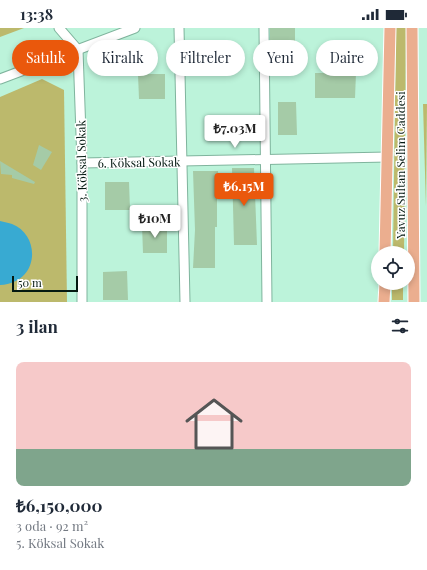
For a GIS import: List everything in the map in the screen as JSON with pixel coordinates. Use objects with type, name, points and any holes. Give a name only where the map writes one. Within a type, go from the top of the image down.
[{"type":"main road","name":"Yavuz Sultan Selim Caddesi","points":[[385,246],[390,28]]},
{"type":"main road","name":"Yavuz Sultan Selim Caddesi","points":[[412,28],[414,302]]},
{"type":"main road","points":[[384,302],[385,290]]},
{"type":"street","points":[[59,28],[69,40]]},
{"type":"street","points":[[79,50],[134,28]]},
{"type":"street","points":[[179,28],[185,302]]},
{"type":"street","points":[[264,28],[268,302]]},
{"type":"street","points":[[0,79],[12,75]]},
{"type":"street","name":"3. Köksal Sokak","points":[[79,76],[82,163],[82,302]]},
{"type":"street","name":"6. Köksal Sokak","points":[[82,163],[388,157]]},
{"type":"shaded area","points":[[0,28],[24,28],[0,37]]},
{"type":"shaded area","points":[[396,28],[406,28],[404,246],[393,246]]},
{"type":"shaded area","points":[[42,79],[64,90],[67,302],[0,302],[0,97]]},
{"type":"shaded area","points":[[423,104],[427,104],[426,207]]},
{"type":"shaded area","points":[[392,290],[403,290],[403,300],[392,300]]},
{"type":"water","points":[[0,221],[12,224],[21,230],[28,238],[32,258],[29,268],[23,276],[13,282],[0,285]]},
{"type":"building","points":[[270,28],[295,28],[295,40],[270,40]]},
{"type":"building","points":[[315,73],[316,76],[356,76],[355,98],[315,98]]},
{"type":"building","points":[[158,74],[165,74],[165,99],[139,99],[138,76],[158,76]]},
{"type":"building","points":[[278,102],[296,102],[297,135],[278,135]]},
{"type":"building","points":[[39,145],[52,152],[41,170],[33,165]]},
{"type":"building","points":[[0,161],[35,182],[34,184],[12,178],[12,175],[1,174]]},
{"type":"building","points":[[232,168],[254,168],[257,245],[234,245]]},
{"type":"building","points":[[193,171],[218,171],[219,197],[217,197],[217,227],[215,227],[215,268],[193,268],[195,230]]},
{"type":"building","points":[[105,182],[129,182],[130,210],[105,210]]},
{"type":"building","points":[[167,224],[167,253],[143,253],[142,225]]},
{"type":"building","points":[[127,271],[128,300],[103,300],[103,272]]}]
